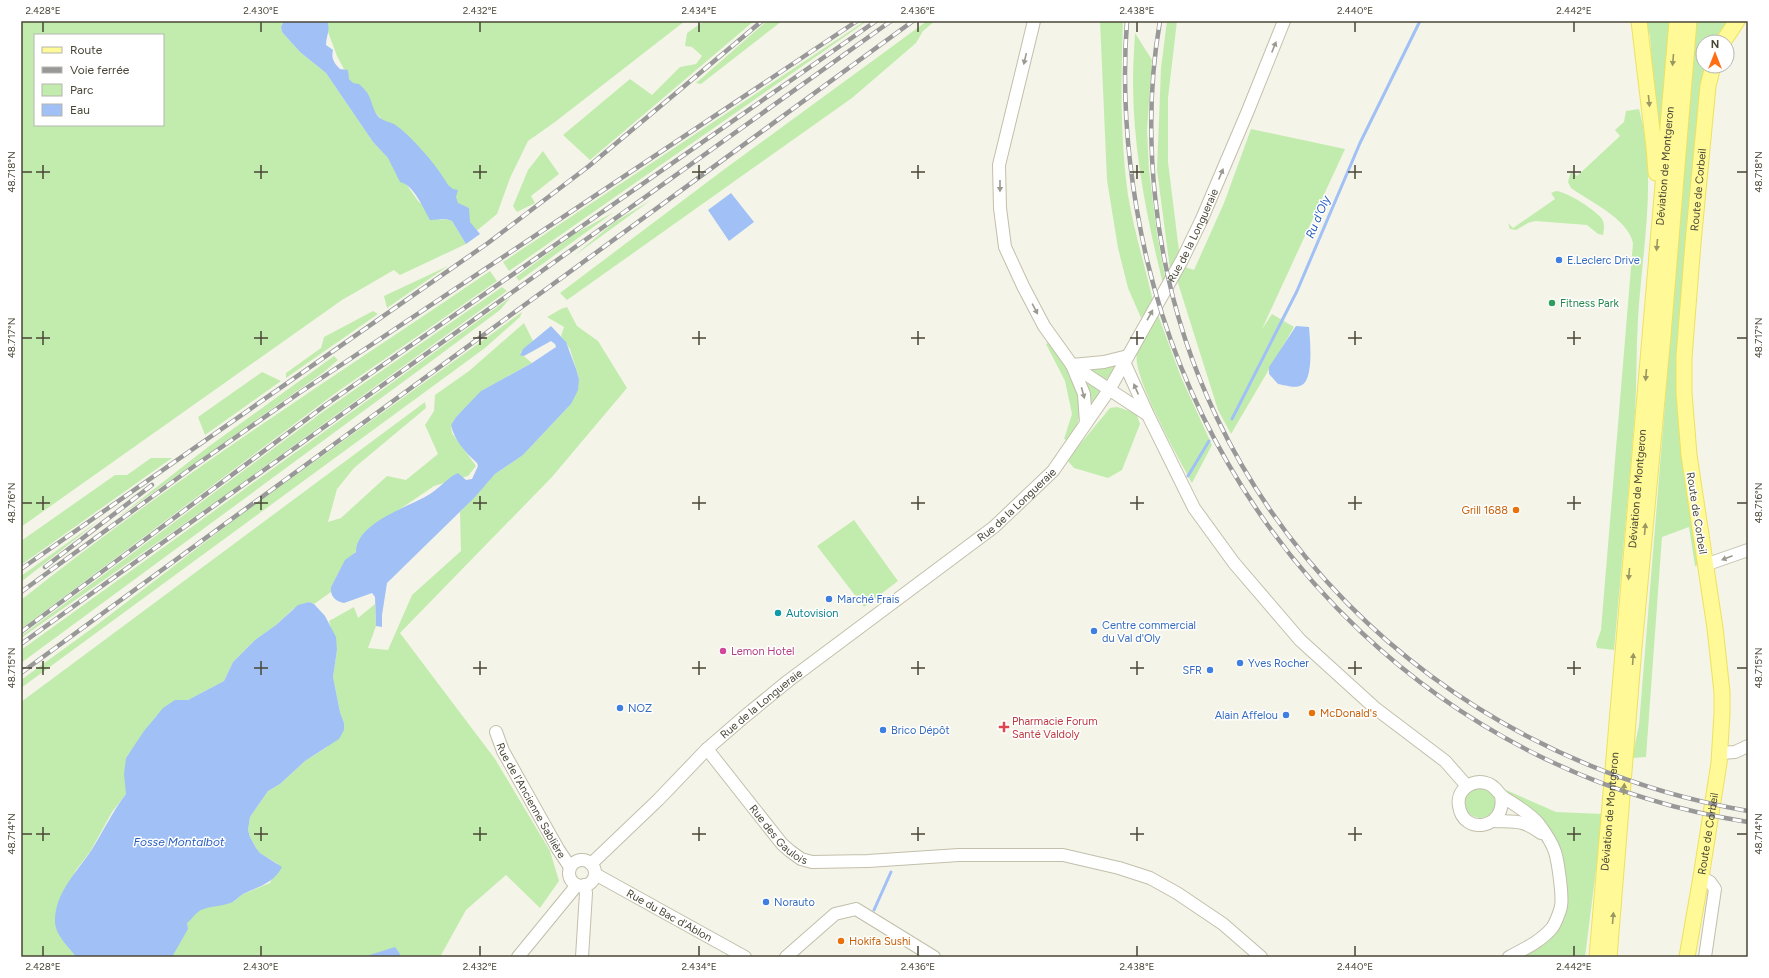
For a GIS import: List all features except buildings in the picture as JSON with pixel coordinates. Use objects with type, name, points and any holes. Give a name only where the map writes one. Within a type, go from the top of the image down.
[{"type":"main road","points":[[1639,21],[1654,147],[1659,220]]},
{"type":"main road","name":"Déviation de Montgeron","points":[[1597,957],[1617,738],[1623,640],[1677,21]]},
{"type":"main road","name":"Déviation de Montgeron","points":[[1609,957],[1634,647],[1689,21]]},
{"type":"main road","points":[[1728,34],[1737,21]]},
{"type":"main road","name":"Route de Corbeil","points":[[1687,957],[1720,753],[1722,692],[1715,628],[1688,448],[1684,372],[1696,213],[1708,90],[1711,74]]},
{"type":"street","points":[[1034,21],[1000,165],[1000,208],[1005,247],[1044,326],[1072,365],[1084,394],[1086,423]]},
{"type":"street","name":"Rue de la Longueraie","points":[[593,869],[707,749],[788,681],[994,527],[1053,471],[1108,390],[1201,221],[1247,114],[1284,21]]},
{"type":"street","points":[[1072,365],[1126,359],[1148,415],[1194,508],[1234,563],[1300,640],[1375,708],[1445,761],[1467,786]]},
{"type":"street","points":[[1072,365],[1148,415]]},
{"type":"street","points":[[1705,565],[1748,550]]},
{"type":"street","name":"Rue de l'Ancienne Sablière","points":[[496,732],[503,751],[558,849],[570,867]]},
{"type":"street","points":[[1720,753],[1735,752],[1748,746]]},
{"type":"street","name":"Rue des Gaulois","points":[[707,749],[782,844],[802,859],[812,862],[880,860],[959,855],[1064,855],[1119,868],[1150,878],[1177,893],[1223,924],[1261,957]]},
{"type":"street","points":[[1494,821],[1501,810],[1501,796],[1498,790],[1487,783],[1473,783],[1467,786],[1459,799],[1460,811],[1463,817],[1475,825],[1488,824],[1494,821],[1516,820],[1529,825],[1548,838]]},
{"type":"street","points":[[1501,796],[1524,810],[1538,823],[1548,838],[1555,851],[1561,906],[1552,928],[1535,943],[1509,957]]},
{"type":"street","points":[[518,957],[580,885],[591,881],[593,869],[588,861],[580,860],[572,863],[569,871],[570,879],[580,885],[586,893],[582,957]]},
{"type":"street","name":"Rue du Bac d'Ablon","points":[[593,869],[745,957]]},
{"type":"street","points":[[1701,877],[1710,882],[1715,889],[1705,957]]},
{"type":"street","points":[[786,957],[835,914],[856,909],[934,957]]},
{"type":"green space","points":[[21,21],[284,21],[281,27],[282,32],[300,52],[326,73],[373,142],[388,158],[418,201],[440,220],[446,219],[452,221],[466,244],[400,275],[394,270],[342,300],[21,527]]},
{"type":"green space","points":[[324,21],[685,21],[555,122],[528,141],[510,178],[497,214],[474,233],[389,127],[356,92],[337,56]]},
{"type":"green space","points":[[704,21],[754,21],[590,160],[563,135],[630,79],[652,95],[680,67],[696,64],[702,56],[692,47],[685,46],[687,33]]},
{"type":"green space","points":[[767,21],[782,21],[701,84],[696,83]]},
{"type":"green space","points":[[867,21],[509,271],[503,262]]},
{"type":"green space","points":[[927,21],[935,21],[923,31],[916,43],[852,98],[567,300],[560,293],[726,168]]},
{"type":"green space","points":[[1100,21],[1123,21],[1122,108],[1125,173],[1133,222],[1153,301],[1141,318],[1128,288],[1118,248],[1107,180]]},
{"type":"green space","points":[[1167,21],[1177,21],[1168,98],[1168,162],[1179,251],[1170,269],[1157,170],[1161,68]]},
{"type":"green space","points":[[1646,21],[1670,21],[1660,148],[1658,149],[1650,36]]},
{"type":"green space","points":[[1696,21],[1731,21],[1723,34],[1695,34],[1695,74],[1707,74],[1680,351],[1700,564],[1695,566],[1689,527],[1662,537],[1646,757],[1632,758],[1639,725]]},
{"type":"green space","points":[[1135,33],[1152,60],[1147,130],[1149,170],[1157,234],[1165,277],[1163,284],[1146,209],[1135,133],[1133,76]]},
{"type":"green space","points":[[1639,109],[1645,135],[1647,161],[1647,213],[1638,319],[1635,412],[1614,650],[1597,648],[1596,644],[1601,630],[1633,243],[1630,234],[1624,226],[1608,212],[1571,188],[1568,182],[1571,171],[1577,176],[1620,136],[1615,130],[1624,122],[1626,111]]},
{"type":"green space","points":[[1251,129],[1345,149],[1262,329],[1272,314],[1294,327],[1231,434],[1218,410],[1177,280],[1185,267],[1194,270],[1224,203]]},
{"type":"green space","points":[[543,151],[559,174],[531,196],[535,203],[517,212],[513,206],[528,170]]},
{"type":"green space","points":[[1556,191],[1574,198],[1599,216],[1604,223],[1603,235],[1598,234],[1587,225],[1535,221],[1516,230],[1510,229],[1508,223],[1513,228],[1555,199],[1551,193]]},
{"type":"green space","points":[[651,200],[574,256],[613,223]]},
{"type":"green space","points":[[614,212],[519,281],[516,277],[576,233]]},
{"type":"green space","points":[[448,266],[387,308],[384,296]]},
{"type":"green space","points":[[490,271],[497,281],[337,392],[21,629],[21,600],[77,556],[135,513],[252,431]]},
{"type":"green space","points":[[502,287],[507,291],[231,491],[21,638],[21,636],[324,411]]},
{"type":"green space","points":[[511,297],[500,310],[21,663],[21,650]]},
{"type":"green space","points":[[567,307],[577,326],[598,341],[627,388],[552,477],[400,633],[495,759],[550,851],[559,881],[540,908],[506,875],[466,910],[440,957],[399,957],[398,951],[363,957],[168,957],[191,914],[206,906],[235,901],[241,895],[270,883],[278,864],[260,853],[256,848],[248,830],[250,817],[268,791],[280,784],[305,761],[327,747],[344,723],[340,712],[333,677],[337,650],[329,621],[354,607],[358,618],[375,604],[376,626],[368,648],[388,650],[412,595],[461,551],[460,512],[495,474],[523,455],[571,404],[579,379],[570,349],[561,336],[564,327],[547,317]]},
{"type":"green space","points":[[373,311],[378,314],[286,378],[286,373],[321,348],[324,337]]},
{"type":"green space","points":[[522,312],[520,317],[485,348],[21,688],[21,680],[98,624],[242,514]]},
{"type":"green space","points":[[1158,315],[1181,377],[1212,445],[1192,483],[1158,418],[1141,379],[1137,364],[1137,353],[1146,334]]},
{"type":"green space","points":[[524,323],[533,341],[520,353],[532,363],[483,390],[456,417],[451,425],[452,433],[476,466],[468,476],[434,486],[387,518],[343,565],[331,587],[331,592],[314,604],[309,602],[293,609],[276,625],[255,640],[233,662],[224,681],[188,700],[182,701],[156,716],[126,758],[126,794],[112,812],[90,852],[76,870],[57,916],[57,928],[59,933],[76,957],[21,957],[21,702],[425,402],[426,408],[354,468],[337,489],[328,522],[341,518],[387,476],[406,480],[438,454],[425,425],[434,411],[435,395],[469,371]]},
{"type":"green space","points":[[1050,342],[1071,378],[1079,402],[1079,414],[1076,427],[1069,441],[1064,439],[1072,414],[1065,381],[1046,344]]},
{"type":"green space","points":[[334,356],[338,360],[324,372],[117,518],[208,447]]},
{"type":"green space","points":[[1118,362],[1105,382],[1087,369]]},
{"type":"green space","points":[[262,372],[281,381],[205,435],[198,417]]},
{"type":"green space","points":[[1083,377],[1102,390],[1090,408]]},
{"type":"green space","points":[[1117,407],[1136,413],[1140,424],[1122,470],[1108,478],[1074,468],[1067,460],[1110,408]]},
{"type":"green space","points":[[151,458],[172,458],[21,565],[21,541],[115,475],[127,475]]},
{"type":"green space","points":[[101,519],[21,582],[21,576]]},
{"type":"green space","points":[[854,520],[898,581],[864,607],[817,546]]},
{"type":"green space","points":[[1480,788],[1491,792],[1495,803],[1491,814],[1480,818],[1469,814],[1465,803],[1469,792]]},
{"type":"green space","points":[[1506,790],[1556,812],[1603,814],[1585,957],[1525,957],[1547,942],[1556,932],[1562,863],[1559,845],[1546,824],[1504,791]]},
{"type":"water","points":[[284,21],[327,21],[328,30],[326,45],[333,50],[333,58],[336,65],[340,69],[348,70],[349,79],[353,83],[359,84],[366,91],[374,111],[378,116],[383,120],[394,124],[408,135],[431,161],[448,185],[453,189],[458,190],[456,197],[458,203],[469,208],[470,222],[480,234],[466,244],[452,221],[446,219],[430,220],[414,192],[405,184],[400,182],[388,158],[373,142],[326,73],[300,52],[282,32],[281,27]]},
{"type":"water","points":[[731,193],[754,222],[729,241],[708,210]]},
{"type":"water","points":[[551,326],[566,342],[579,379],[578,390],[571,404],[523,455],[495,474],[474,498],[387,583],[382,615],[382,627],[376,626],[375,597],[372,593],[344,603],[338,601],[331,593],[331,587],[345,560],[356,552],[358,541],[365,532],[374,524],[430,494],[458,473],[466,480],[472,479],[478,466],[477,463],[465,451],[458,441],[451,425],[456,417],[481,391],[532,363],[556,347],[551,341],[524,356],[520,355],[523,349]]},
{"type":"water","points":[[1296,326],[1309,327],[1310,367],[1306,381],[1302,385],[1293,387],[1278,384],[1269,374],[1269,367]]},
{"type":"water","name":"Fosse Montalbot","points":[[309,602],[314,604],[325,616],[336,637],[337,650],[333,677],[340,712],[344,723],[344,730],[339,739],[305,761],[280,784],[268,791],[250,817],[248,830],[256,848],[260,853],[282,867],[270,881],[243,894],[235,901],[198,912],[187,923],[188,929],[172,957],[76,957],[60,937],[56,928],[55,923],[58,903],[67,884],[91,851],[126,794],[124,774],[126,758],[144,731],[163,708],[175,700],[188,700],[224,681],[233,662],[255,640],[276,625],[298,605]]},
{"type":"water","points":[[395,947],[400,954],[399,957],[363,957]]},
{"type":"waterway","name":"Ru d'Oly","points":[[1232,419],[1297,291],[1360,143],[1420,21]]},
{"type":"waterway","name":"Ru d'Oly","points":[[1188,476],[1209,441]]},
{"type":"waterway","name":"Ru d'Oly","points":[[874,910],[891,872]]},
{"type":"railway","points":[[21,569],[488,243],[589,166],[762,21]]},
{"type":"railway","points":[[21,592],[193,467],[302,391],[857,21]]},
{"type":"railway","points":[[21,632],[327,404],[876,21]]},
{"type":"railway","points":[[21,644],[891,21]]},
{"type":"railway","points":[[21,673],[913,21]]},
{"type":"railway","points":[[1127,21],[1125,81],[1128,141],[1135,201],[1147,260],[1181,366],[1229,464],[1289,554],[1362,633],[1445,701],[1538,755],[1639,796],[1748,822]]},
{"type":"railway","points":[[1160,21],[1152,86],[1151,130],[1153,174],[1155,196],[1177,312],[1217,419],[1275,517],[1347,603],[1432,677],[1529,737],[1635,782],[1748,811]]},
{"type":"railway","points":[[45,567],[152,485]]},
{"type":"place","name":"E.Leclerc Drive","points":[[1559,260]]},
{"type":"place","name":"Fitness Park","points":[[1552,303]]},
{"type":"place","name":"Grill 1688","points":[[1516,510]]},
{"type":"place","name":"Marché Frais","points":[[829,599]]},
{"type":"place","name":"Autovision","points":[[778,613]]},
{"type":"place","name":"Centre commercial du Val d'Oly","points":[[1094,631]]},
{"type":"place","name":"Lemon Hotel","points":[[723,651]]},
{"type":"place","name":"Yves Rocher","points":[[1240,663]]},
{"type":"place","name":"SFR","points":[[1210,670]]},
{"type":"place","name":"NOZ","points":[[620,708]]},
{"type":"place","name":"McDonald's","points":[[1312,713]]},
{"type":"place","name":"Alain Affelou","points":[[1286,715]]},
{"type":"place","name":"Pharmacie Forum Santé Valdoly","points":[[1004,727]]},
{"type":"place","name":"Brico Dépôt","points":[[883,730]]},
{"type":"place","name":"Norauto","points":[[766,902]]},
{"type":"place","name":"Hokifa Sushi","points":[[841,941]]}]
